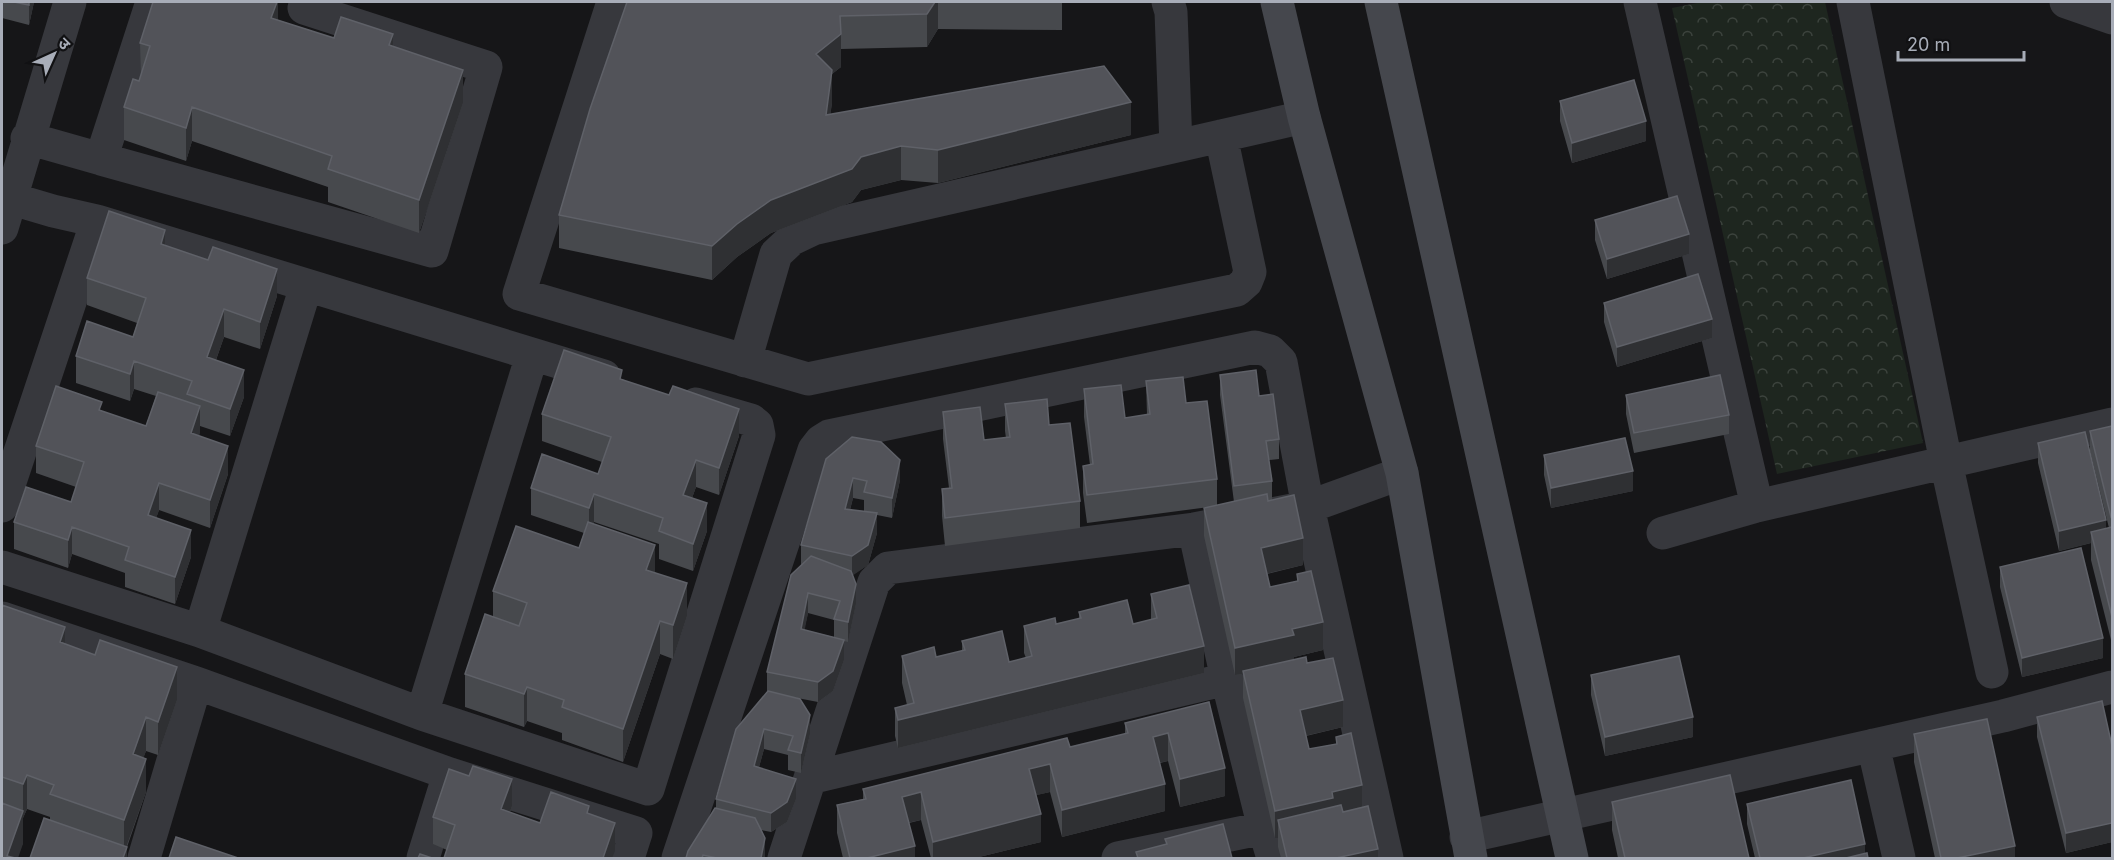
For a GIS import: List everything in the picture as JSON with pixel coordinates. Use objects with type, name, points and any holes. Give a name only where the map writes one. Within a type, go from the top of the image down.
[{"type":"street","points":[[70,2],[5,213],[53,212],[97,221],[630,384]]},
{"type":"street","points":[[101,159],[152,2]]},
{"type":"street","points":[[27,138],[432,251],[486,68],[304,8],[306,2]]},
{"type":"street","points":[[613,2],[519,294],[808,379],[1237,290],[1246,282],[1250,272],[1221,136]]},
{"type":"street","points":[[1168,2],[1171,12],[1176,146]]},
{"type":"street","points":[[1277,2],[1304,117],[1402,473],[1468,848],[1562,815],[2003,716],[2112,687]]},
{"type":"street","points":[[1381,2],[1572,858]]},
{"type":"street","points":[[1640,2],[1757,506]]},
{"type":"street","points":[[1853,2],[1946,462],[1992,672]]},
{"type":"street","points":[[2066,2],[2110,26]]},
{"type":"street","points":[[745,361],[776,254],[792,239],[813,229],[1304,117]]},
{"type":"street","points":[[2,506],[97,221]]},
{"type":"street","points":[[200,631],[306,286]]},
{"type":"street","points":[[678,858],[814,450],[821,441],[829,436],[1256,347],[1270,351],[1281,362],[1308,507],[1387,858]]},
{"type":"street","points":[[422,714],[532,355]]},
{"type":"street","points":[[2,567],[200,631],[422,714],[648,789],[759,435],[757,425],[751,420],[663,394]]},
{"type":"street","points":[[1663,533],[1757,506],[2112,424]]},
{"type":"street","points":[[784,858],[874,582],[888,568],[1194,529],[1308,507],[1402,473]]},
{"type":"street","points":[[1118,858],[1268,843],[1227,679],[1194,529]]},
{"type":"street","points":[[2,618],[196,682],[450,774],[636,833],[628,858]]},
{"type":"street","points":[[810,778],[1227,679]]},
{"type":"street","points":[[144,858],[196,682]]},
{"type":"street","points":[[1873,745],[1899,858]]},
{"type":"street","points":[[423,858],[450,774]]},
{"type":"green space","points":[[1702,2],[1825,2],[1923,443],[1777,474],[1672,8]]},
{"type":"building","points":[[153,2],[277,2],[271,18],[334,38],[341,17],[393,34],[389,45],[463,70],[419,200],[328,169],[332,156],[192,107],[186,128],[124,107],[133,79],[139,81],[150,46],[140,43]]},
{"type":"building","points":[[627,2],[935,2],[927,14],[840,16],[841,34],[816,54],[832,70],[826,115],[1104,66],[1131,102],[938,150],[901,146],[861,157],[852,169],[771,200],[737,224],[712,246],[559,215],[590,109]]},
{"type":"building","points":[[1634,80],[1646,121],[1572,143],[1560,101]]},
{"type":"building","points":[[1677,196],[1689,234],[1607,259],[1595,220]]},
{"type":"building","points":[[109,211],[165,230],[161,244],[208,260],[213,247],[277,269],[260,322],[224,309],[207,357],[244,370],[230,409],[187,394],[192,381],[134,361],[130,374],[76,356],[87,321],[133,337],[146,298],[87,278]]},
{"type":"building","points":[[1698,274],[1712,319],[1617,347],[1604,303]]},
{"type":"building","points":[[564,350],[622,370],[620,379],[669,395],[673,386],[739,409],[719,468],[696,460],[683,495],[707,503],[693,544],[659,531],[663,518],[594,494],[589,508],[531,488],[542,454],[598,474],[611,437],[542,414]]},
{"type":"building","points":[[1256,370],[1259,396],[1273,394],[1279,439],[1266,441],[1272,481],[1234,486],[1220,375]]},
{"type":"building","points":[[1720,375],[1729,415],[1634,433],[1626,395]]},
{"type":"building","points":[[1183,377],[1186,403],[1207,401],[1217,479],[1087,495],[1083,466],[1093,464],[1084,389],[1121,385],[1125,418],[1150,414],[1146,381]]},
{"type":"building","points":[[56,386],[102,402],[99,410],[146,426],[158,392],[200,406],[191,433],[228,446],[210,500],[159,483],[148,515],[191,530],[175,577],[125,560],[129,547],[72,527],[68,540],[14,522],[26,487],[71,502],[84,462],[36,446]]},
{"type":"building","points":[[1047,399],[1049,425],[1070,423],[1080,501],[945,518],[942,489],[952,488],[943,412],[980,407],[984,440],[1010,437],[1005,404]]},
{"type":"building","points":[[2112,426],[2112,516],[2111,517],[2090,431]]},
{"type":"building","points":[[2085,432],[2106,520],[2059,531],[2038,443]]},
{"type":"building","points":[[852,437],[881,442],[900,460],[892,498],[864,492],[867,481],[853,478],[845,509],[877,513],[868,545],[852,556],[801,545],[826,459]]},
{"type":"building","points":[[1625,438],[1633,471],[1551,488],[1544,455]]},
{"type":"building","points":[[1267,494],[1268,501],[1294,495],[1303,538],[1261,548],[1270,587],[1298,581],[1297,574],[1311,571],[1323,622],[1292,629],[1294,635],[1235,648],[1204,508]]},
{"type":"building","points":[[588,522],[655,545],[646,570],[687,583],[673,625],[660,621],[623,729],[562,707],[564,700],[527,687],[524,694],[465,674],[485,614],[519,626],[527,603],[493,591],[516,526],[579,548]]},
{"type":"building","points":[[2112,527],[2112,617],[2091,532]]},
{"type":"building","points":[[2081,548],[2103,638],[2022,658],[2000,567]]},
{"type":"building","points":[[811,556],[851,571],[856,584],[848,622],[834,619],[840,601],[808,593],[801,629],[844,640],[833,671],[818,682],[767,672],[791,575]]},
{"type":"building","points":[[1189,585],[1204,646],[898,720],[895,708],[914,703],[902,656],[934,647],[936,657],[965,650],[962,641],[1002,631],[1009,662],[1032,656],[1024,626],[1055,618],[1056,624],[1081,618],[1079,612],[1127,600],[1133,624],[1157,618],[1151,594]]},
{"type":"building","points":[[2,605],[65,627],[60,642],[95,655],[100,640],[177,667],[158,722],[146,717],[133,754],[146,759],[124,820],[50,794],[54,785],[27,775],[23,784],[2,777]]},
{"type":"building","points":[[1679,656],[1693,717],[1605,737],[1591,675]]},
{"type":"building","points":[[1306,657],[1307,663],[1333,658],[1343,700],[1300,710],[1309,749],[1337,744],[1336,737],[1351,733],[1362,785],[1332,792],[1333,798],[1275,811],[1243,671]]},
{"type":"building","points":[[768,691],[800,699],[810,715],[801,753],[788,750],[793,736],[764,729],[754,766],[796,779],[787,802],[771,813],[716,799],[736,729]]},
{"type":"building","points":[[2102,701],[2112,746],[2112,823],[2066,833],[2037,717]]},
{"type":"building","points":[[1209,702],[1225,768],[1180,779],[1168,733],[1153,737],[1165,784],[1062,810],[1050,764],[1029,769],[1041,814],[933,842],[921,792],[902,797],[915,846],[867,858],[850,858],[837,805],[866,799],[863,789],[1067,738],[1070,747],[1128,733],[1125,723]]},
{"type":"building","points":[[1987,719],[2015,846],[1957,858],[1941,858],[1914,734]]},
{"type":"building","points":[[473,766],[512,779],[501,809],[540,823],[551,792],[589,806],[587,813],[615,823],[603,858],[444,858],[455,825],[433,817],[449,769],[469,776]]},
{"type":"building","points":[[1730,775],[1749,858],[1625,858],[1612,802]]},
{"type":"building","points":[[1851,780],[1865,844],[1803,858],[1760,858],[1747,804]]},
{"type":"building","points":[[2,803],[23,811],[7,856],[15,858],[2,858]]},
{"type":"building","points":[[1341,805],[1343,812],[1368,806],[1378,849],[1336,858],[1287,858],[1278,820]]},
{"type":"building","points":[[715,808],[755,818],[765,838],[761,858],[717,858],[703,855],[702,858],[686,858]]},
{"type":"building","points":[[44,818],[127,847],[123,858],[30,858]]},
{"type":"building","points":[[1223,824],[1232,858],[1138,858],[1136,852],[1167,844],[1165,839]]},
{"type":"building","points":[[176,837],[238,858],[169,858]]},
{"type":"building","points":[[1867,853],[1868,858],[1846,858]]},
{"type":"building","points":[[420,854],[432,858],[418,858]]}]
